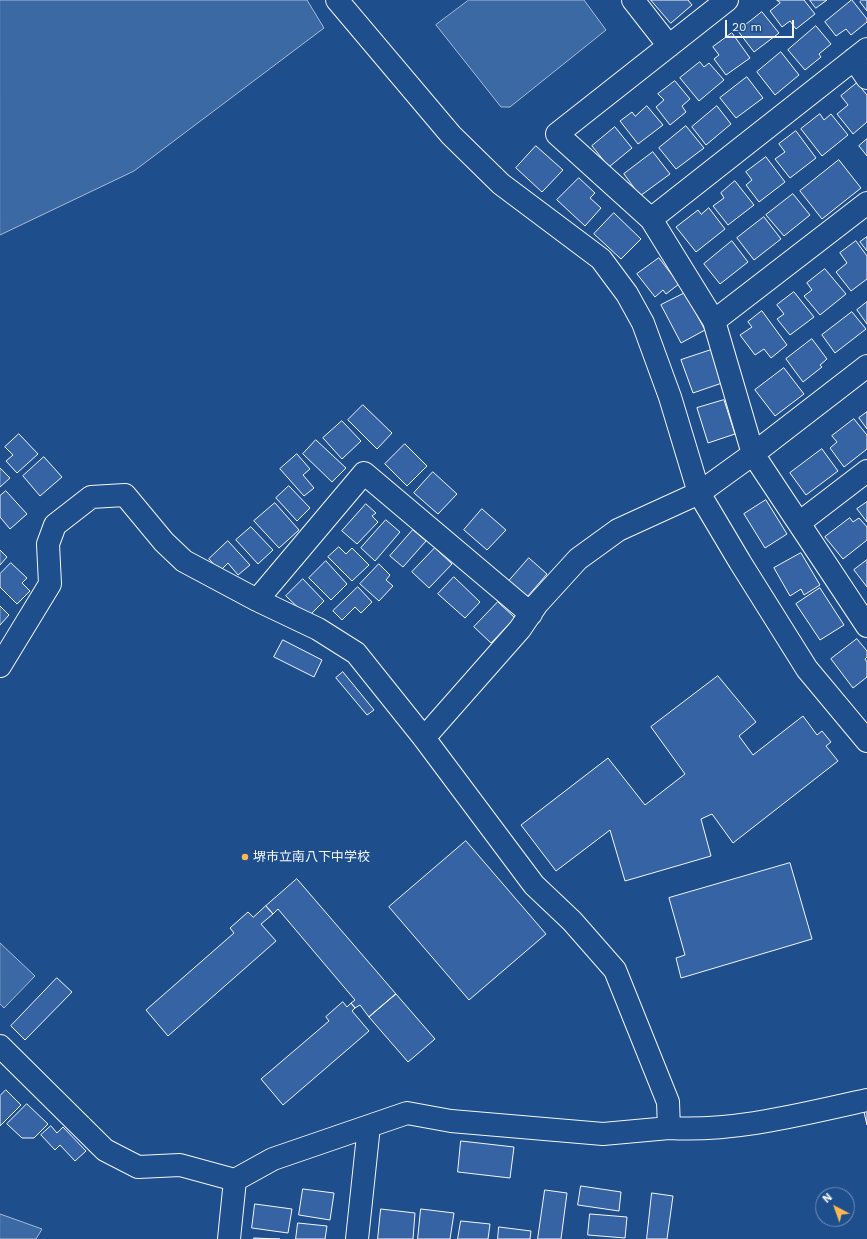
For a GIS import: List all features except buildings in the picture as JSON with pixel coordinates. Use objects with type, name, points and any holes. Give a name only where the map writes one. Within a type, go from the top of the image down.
[{"type":"street","points":[[337,0],[451,135],[501,184],[601,259],[627,294],[644,323],[670,397],[699,492],[740,562],[807,669],[867,741]]},
{"type":"street","points":[[634,0],[669,46]]},
{"type":"street","points":[[727,0],[557,134],[651,219],[714,321],[753,454],[866,621]]},
{"type":"street","points":[[651,219],[860,54],[867,78]]},
{"type":"street","points":[[714,321],[867,203]]},
{"type":"street","points":[[424,738],[520,629],[537,604],[578,559],[618,530],[699,492],[753,454],[867,366]]},
{"type":"street","points":[[799,523],[867,471]]},
{"type":"street","points":[[257,600],[364,473],[531,614]]},
{"type":"street","points":[[0,666],[50,584],[48,544],[55,524],[90,497],[125,495],[164,542],[184,560],[257,600],[318,629],[356,653],[424,738],[534,885],[572,921],[615,970],[668,1102],[669,1128]]},
{"type":"street","points":[[0,1046],[105,1150],[138,1167],[180,1165],[235,1180],[273,1159],[407,1113],[451,1120],[602,1134],[669,1128],[694,1129],[778,1120],[867,1100]]},
{"type":"street","points":[[357,1239],[369,1126]]},
{"type":"street","points":[[229,1239],[235,1180]]},
{"type":"water","points":[[0,0],[307,0],[324,28],[134,171],[0,235]]},
{"type":"water","points":[[469,0],[584,0],[606,30],[510,107],[501,107],[436,25]]},
{"type":"water","points":[[0,943],[35,976],[4,1008],[0,1004]]},
{"type":"water","points":[[0,1214],[42,1229],[36,1239],[0,1239]]},
{"type":"place","name":"堺市立南八下中学校","points":[[245,857]]}]
